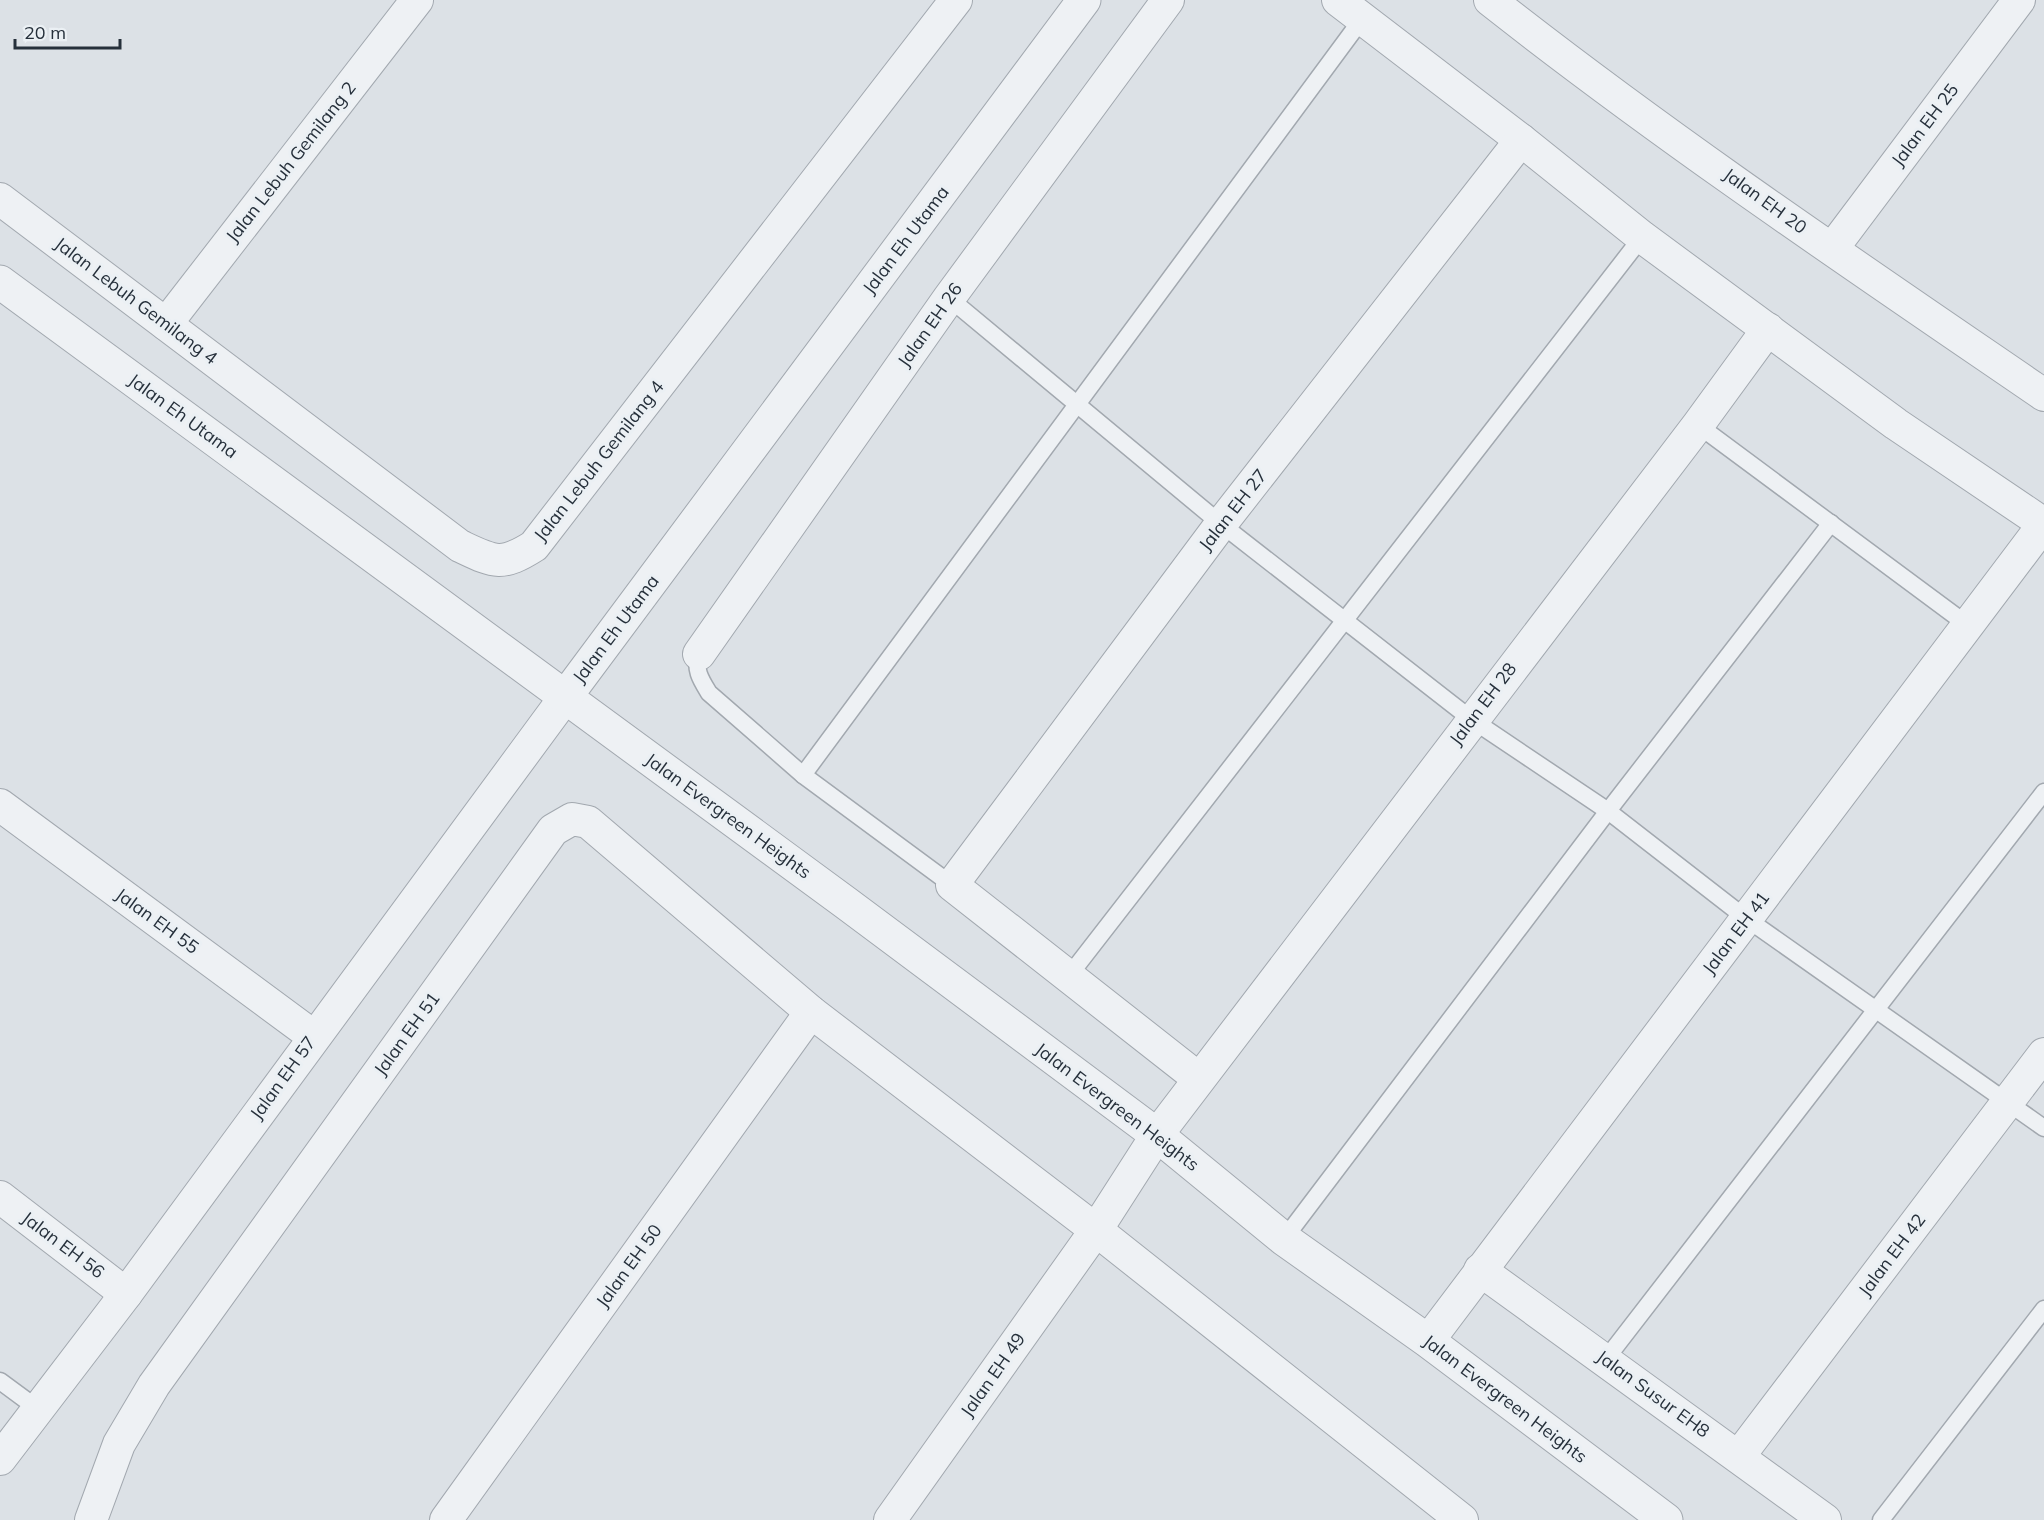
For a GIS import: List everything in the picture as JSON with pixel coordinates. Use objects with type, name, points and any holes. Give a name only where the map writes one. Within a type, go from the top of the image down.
[{"type":"street","name":"Jalan Lebuh Gemilang 2","points":[[166,324],[417,0]]},
{"type":"street","name":"Jalan Lebuh Gemilang 4","points":[[0,200],[460,546],[488,559],[512,560],[534,546],[956,0]]},
{"type":"street","name":"Jalan Eh Utama","points":[[0,282],[566,696],[1084,0]]},
{"type":"street","name":"Jalan EH 26","points":[[699,654],[949,298],[1168,0]]},
{"type":"street","points":[[1338,0],[1521,140],[1642,237],[1896,423],[2044,524]]},
{"type":"street","name":"Jalan EH 20","points":[[1490,0],[1564,58],[1832,249],[2044,395]]},
{"type":"street","name":"Jalan EH 25","points":[[1832,249],[2019,0]]},
{"type":"street","name":"Jalan EH 27","points":[[952,885],[1221,524],[1521,140]]},
{"type":"street","name":"Jalan EH 28","points":[[1157,1135],[1471,719],[1698,425],[1768,329]]},
{"type":"street","name":"Jalan EH 41","points":[[1428,1341],[2044,524]]},
{"type":"street","name":"Jalan EH 57","points":[[0,1459],[126,1294],[313,1036],[566,696]]},
{"type":"street","name":"Jalan Evergreen Heights","points":[[566,696],[1157,1135],[1284,1239],[1428,1341],[1666,1520]]},
{"type":"street","name":"Jalan EH 55","points":[[0,806],[313,1036]]},
{"type":"street","name":"Jalan EH 51","points":[[91,1520],[119,1444],[154,1386],[553,830],[572,819],[588,822],[811,1012],[1096,1230],[1462,1520]]},
{"type":"street","points":[[952,885],[1198,1078]]},
{"type":"street","name":"Jalan EH 50","points":[[446,1520],[811,1012]]},
{"type":"street","name":"Jalan EH 42","points":[[1739,1456],[2044,1054]]},
{"type":"street","name":"Jalan EH 49","points":[[890,1520],[1096,1230],[1157,1135]]},
{"type":"street","name":"Jalan EH 56","points":[[0,1197],[126,1294]]},
{"type":"street","name":"Jalan Susur EH8","points":[[1480,1270],[1606,1359],[1825,1520]]},
{"type":"lane","points":[[803,775],[1362,19]]},
{"type":"lane","points":[[1068,977],[1642,237]]},
{"type":"lane","points":[[949,298],[1076,406],[1221,524],[1471,719],[1608,811],[1747,919],[1874,1011],[2044,1128]]},
{"type":"lane","points":[[1698,425],[1969,626]]},
{"type":"lane","points":[[1284,1239],[1608,811],[1831,523]]},
{"type":"lane","points":[[699,654],[696,665],[699,678],[709,693],[803,775],[952,885]]},
{"type":"lane","points":[[1606,1359],[2044,792]]},
{"type":"lane","points":[[1881,1520],[2044,1309]]},
{"type":"lane","points":[[0,1381],[38,1409]]}]
